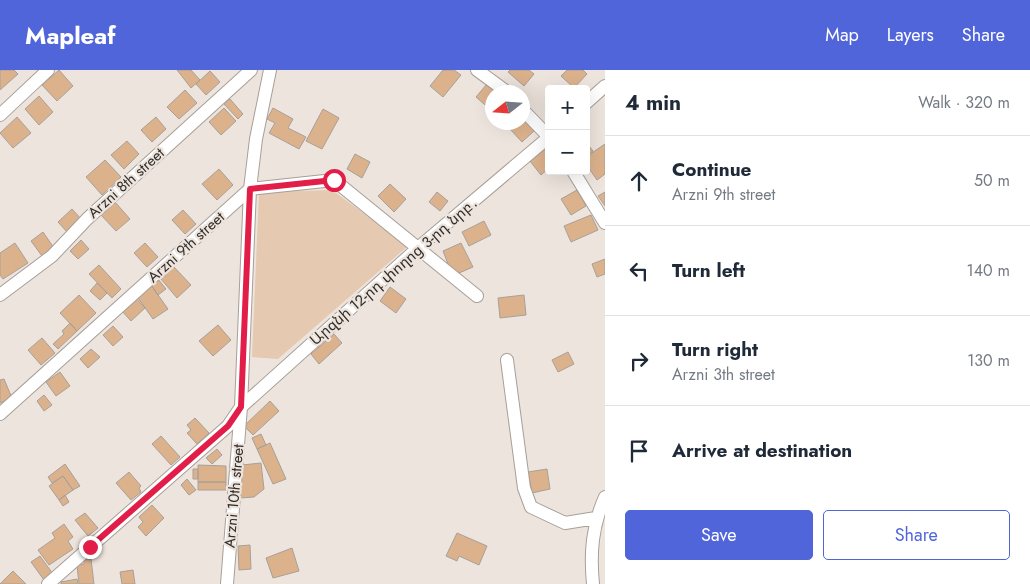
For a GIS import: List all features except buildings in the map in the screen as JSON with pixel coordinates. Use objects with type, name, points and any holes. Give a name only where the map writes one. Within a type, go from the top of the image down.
[{"type":"street","points":[[0,115],[48,70]]},
{"type":"street","name":"Arzni 8th street","points":[[0,295],[52,256],[87,219],[251,70]]},
{"type":"street","name":"Arzni 10th street","points":[[226,584],[241,407],[250,189],[256,138],[270,70]]},
{"type":"street","points":[[478,70],[498,85]]},
{"type":"street","points":[[590,99],[605,86]]},
{"type":"street","points":[[530,117],[545,133]]},
{"type":"street","name":"Արզնի 12-րդ փողոց 3-րդ նրբ․","points":[[48,584],[228,426],[241,407],[419,247],[545,140]]},
{"type":"street","points":[[575,175],[605,223]]},
{"type":"street","points":[[250,189],[334,180],[419,247],[477,296]]},
{"type":"street","name":"Arzni 9th street","points":[[0,414],[250,189]]},
{"type":"street","points":[[507,360],[524,488],[531,507],[565,523],[596,518]]},
{"type":"street","points":[[593,584],[590,558],[596,518],[605,497]]},
{"type":"shaded area","points":[[332,190],[408,246],[278,359],[252,357],[259,192]]},
{"type":"route","points":[[90,547],[228,426],[241,407],[250,189],[334,180]]}]
